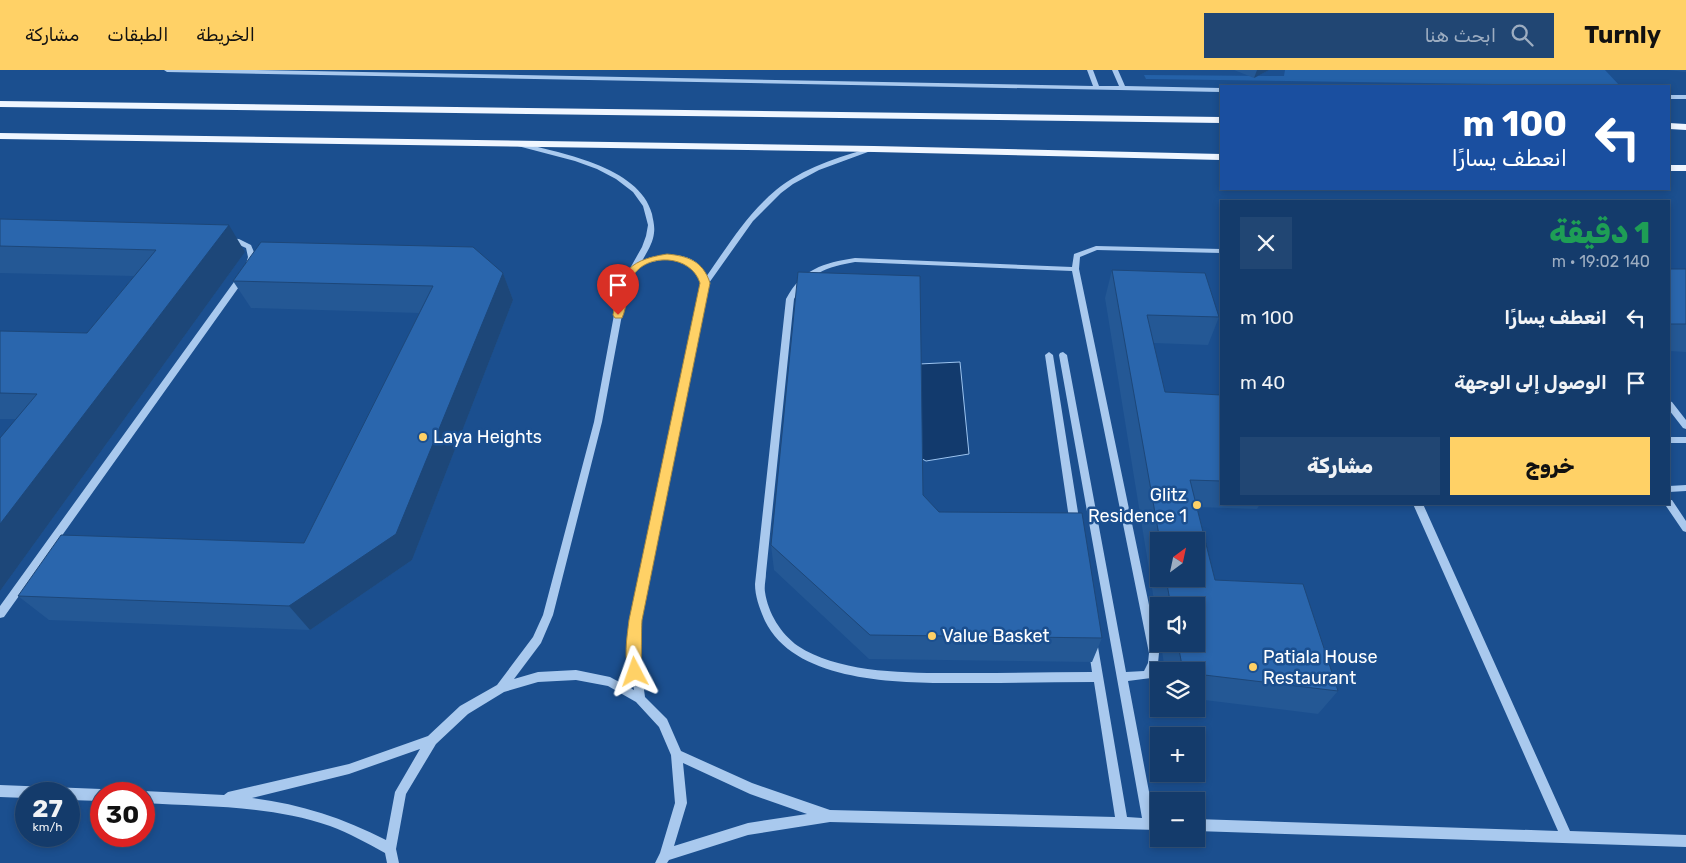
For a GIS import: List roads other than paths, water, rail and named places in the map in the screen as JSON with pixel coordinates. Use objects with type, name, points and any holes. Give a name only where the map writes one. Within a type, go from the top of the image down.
[{"type":"main road","points":[[0,104],[1220,120]]},
{"type":"main road","points":[[1670,126],[1686,127]]},
{"type":"main road","points":[[0,136],[874,149],[1220,157]]},
{"type":"main road","points":[[1670,168],[1686,168]]},
{"type":"street","points":[[167,70],[1220,90]]},
{"type":"street","points":[[658,80],[662,70]]},
{"type":"street","points":[[1090,70],[1097,88]]},
{"type":"street","points":[[1115,70],[1123,88]]},
{"type":"street","points":[[1670,97],[1686,97]]},
{"type":"street","points":[[501,688],[537,640],[548,615],[598,422],[623,288],[647,246],[652,226],[647,206],[636,190],[618,176],[595,166],[516,144]]},
{"type":"street","points":[[640,699],[633,646],[635,620],[705,283],[755,215],[786,186],[827,164],[874,149]]},
{"type":"street","points":[[0,614],[248,269],[252,257],[249,247],[237,241],[220,238]]},
{"type":"street","points":[[1122,677],[1147,675],[1153,663],[1154,653],[1074,269],[1077,256],[1096,248],[1220,251]]},
{"type":"street","points":[[635,267],[649,260],[667,257],[683,259],[696,266],[705,283]]},
{"type":"street","points":[[1074,269],[855,260],[837,262],[820,268],[800,282],[790,299],[760,595],[768,616],[780,636],[799,653],[826,664],[848,670],[915,678],[1098,677]]},
{"type":"street","points":[[1049,354],[1078,540]]},
{"type":"street","points":[[1063,355],[1122,677],[1150,806]]},
{"type":"street","points":[[1670,405],[1686,426]]},
{"type":"street","points":[[1670,440],[1686,440]]},
{"type":"street","points":[[1670,489],[1686,488]]},
{"type":"street","points":[[1670,504],[1686,528]]},
{"type":"street","points":[[1418,505],[1567,837]]},
{"type":"street","points":[[1092,638],[1122,824]]},
{"type":"street","points":[[393,863],[390,849],[401,792],[432,740],[464,710],[501,688],[538,677],[576,675],[610,682],[640,699],[663,724],[677,755],[681,803],[663,859]]},
{"type":"street","points":[[221,800],[349,769],[432,740]]},
{"type":"street","points":[[677,755],[750,788],[830,816]]},
{"type":"street","points":[[0,791],[15,792]]},
{"type":"street","points":[[155,797],[258,802],[294,809],[328,818],[360,832],[390,849]]},
{"type":"street","points":[[663,859],[748,829],[830,816],[1150,824]]},
{"type":"street","points":[[1205,825],[1686,841]]},
{"type":"place","name":"Laya Heights","points":[[423,437]]},
{"type":"place","name":"Glitz Residence 1","points":[[1197,505]]},
{"type":"place","name":"Value Basket","points":[[932,636]]},
{"type":"place","name":"Patiala House Restaurant","points":[[1253,667]]}]
